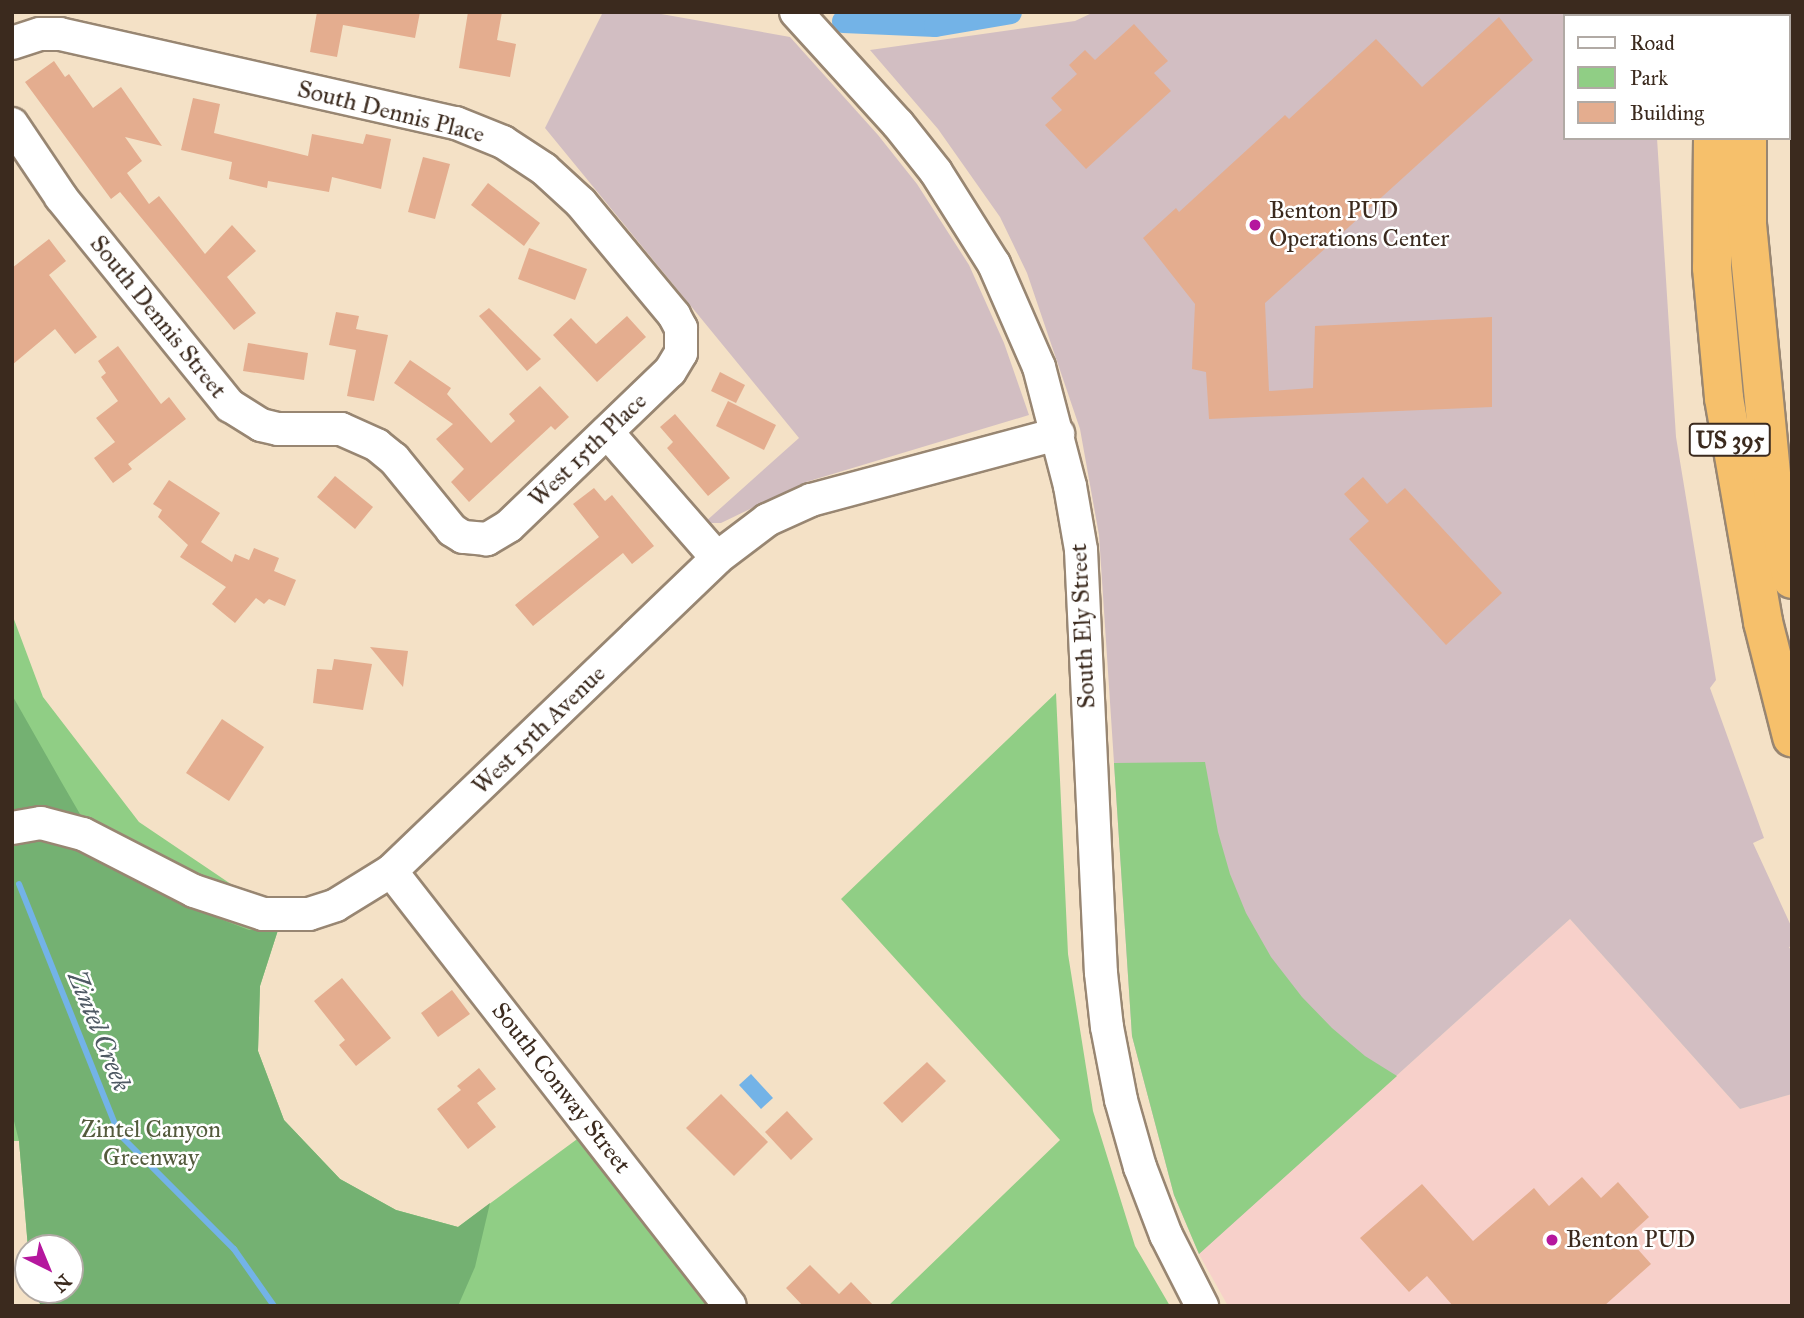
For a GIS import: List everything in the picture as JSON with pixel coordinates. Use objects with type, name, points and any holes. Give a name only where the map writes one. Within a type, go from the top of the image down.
[{"type":"highway","name":"US 395","points":[[1713,140],[1712,268],[1724,398],[1742,515],[1763,622],[1792,737]]},
{"type":"highway","name":"US 395","points":[[1746,140],[1747,224],[1772,486],[1792,579]]},
{"type":"street","name":"South Ely Street","points":[[796,12],[898,124],[936,172],[965,216],[1017,310],[1039,367],[1058,433],[1081,550],[1101,973],[1107,1027],[1121,1100],[1140,1167],[1166,1235],[1202,1306]]},
{"type":"street","name":"South Dennis Place","points":[[12,43],[40,34],[60,34],[456,123],[482,132],[524,153],[572,194],[674,315],[681,327],[683,342]]},
{"type":"street","name":"South Dennis Street","points":[[12,124],[74,213],[230,406],[261,425],[278,429],[320,427],[359,435],[394,459],[452,530],[475,540]]},
{"type":"street","name":"West 15th Place","points":[[475,540],[496,535],[509,526],[670,371],[681,353],[683,342]]},
{"type":"street","points":[[607,432],[717,558]]},
{"type":"street","name":"West 15th Avenue","points":[[12,828],[41,823],[83,834],[220,903],[263,914],[309,914],[336,905],[391,872],[717,558],[767,520],[811,500],[1058,433]]},
{"type":"street","name":"South Conway Street","points":[[391,872],[730,1306]]},
{"type":"shaded area","points":[[603,12],[650,12],[790,37],[878,135],[917,184],[969,265],[1004,343],[1029,415],[806,482],[721,523],[704,523],[799,438],[545,128]]},
{"type":"shaded area","points":[[1094,12],[1653,12],[1562,14],[1562,140],[1657,140],[1676,437],[1716,680],[1710,688],[1764,838],[1753,843],[1792,928],[1792,946],[1789,947],[1792,952],[1792,1094],[1740,1109],[1570,919],[1199,1254],[1174,1195],[1132,1036],[1099,535],[1080,429],[1027,273],[1000,217],[938,129],[870,50],[1075,21]]},
{"type":"shaded area","points":[[1570,919],[1740,1109],[1792,1094],[1792,1306],[1228,1306],[1199,1254]]},
{"type":"green space","name":"Zintel Canyon Greenway","points":[[12,614],[43,697],[139,822],[256,901],[278,930],[260,986],[258,1051],[284,1120],[340,1179],[396,1210],[458,1227],[580,1137],[637,1207],[707,1306],[41,1306],[40,1304],[84,1304],[84,1234],[27,1234],[19,1141],[12,1141]]},
{"type":"green space","points":[[1056,693],[1068,954],[1093,1111],[1135,1246],[1170,1306],[888,1306],[1060,1140],[841,899]]},
{"type":"green space","points":[[12,695],[62,783],[84,821],[12,814]]},
{"type":"green space","points":[[1205,762],[1218,832],[1230,874],[1246,913],[1271,957],[1302,997],[1332,1028],[1365,1056],[1397,1076],[1199,1254],[1174,1195],[1132,1036],[1114,763]]},
{"type":"green space","name":"Zintel Canyon Greenway","points":[[29,839],[63,843],[197,910],[249,930],[278,930],[260,986],[258,1051],[284,1120],[340,1179],[396,1210],[458,1227],[490,1203],[475,1267],[458,1306],[41,1306],[40,1304],[84,1304],[84,1234],[27,1234],[19,1141],[12,1113],[12,845]]},
{"type":"water","points":[[751,1074],[773,1098],[761,1109],[739,1085]]},
{"type":"building","points":[[317,12],[420,12],[415,38],[343,25],[337,57],[310,52]]},
{"type":"building","points":[[468,12],[502,12],[497,40],[516,44],[510,77],[459,68]]},
{"type":"building","name":"Benton PUD Operations Center","points":[[1499,17],[1533,60],[1265,303],[1269,391],[1313,388],[1315,326],[1492,317],[1492,407],[1209,419],[1206,372],[1192,369],[1195,304],[1143,238],[1176,208],[1179,212],[1285,115],[1289,119],[1376,39],[1422,87]]},
{"type":"building","points":[[1134,24],[1168,61],[1154,73],[1171,91],[1086,169],[1045,125],[1062,110],[1051,98],[1077,74],[1069,65],[1085,50],[1095,60]]},
{"type":"building","points":[[54,61],[65,77],[69,74],[93,108],[121,87],[162,146],[125,137],[142,161],[127,173],[149,204],[159,196],[205,254],[232,225],[256,251],[227,277],[256,313],[234,330],[120,192],[111,199],[25,82]]},
{"type":"building","points":[[193,98],[220,104],[214,133],[308,156],[312,134],[363,144],[366,134],[391,139],[381,189],[332,177],[329,192],[268,181],[267,188],[229,179],[232,162],[181,150]]},
{"type":"building","points":[[423,157],[450,164],[435,219],[408,212]]},
{"type":"building","points":[[488,183],[540,223],[524,246],[471,205]]},
{"type":"building","points":[[49,239],[66,261],[49,275],[97,337],[75,354],[55,329],[12,365],[12,268]]},
{"type":"building","points":[[529,248],[587,269],[575,300],[518,279]]},
{"type":"building","points":[[489,308],[541,359],[527,371],[479,316]]},
{"type":"building","points":[[336,312],[359,316],[356,329],[388,335],[374,401],[347,396],[356,350],[329,345]]},
{"type":"building","points":[[627,316],[646,337],[597,382],[553,335],[571,318],[596,344]]},
{"type":"building","points":[[248,343],[308,353],[304,380],[243,371]]},
{"type":"building","points":[[118,346],[161,404],[169,397],[186,419],[128,464],[132,469],[113,483],[94,458],[115,442],[96,418],[118,401],[101,377],[106,373],[98,361]]},
{"type":"building","points":[[410,360],[451,388],[447,394],[491,443],[515,421],[509,414],[540,386],[569,417],[555,430],[551,426],[469,502],[451,482],[464,469],[436,439],[453,424],[394,383]]},
{"type":"building","points":[[720,372],[745,385],[736,403],[711,391]]},
{"type":"building","points":[[728,401],[776,425],[764,450],[716,426]]},
{"type":"building","points":[[675,414],[730,478],[708,496],[667,448],[673,442],[660,427]]},
{"type":"building","points":[[335,476],[373,507],[355,529],[317,497]]},
{"type":"building","points":[[1363,477],[1387,504],[1405,488],[1502,593],[1446,645],[1349,539],[1369,521],[1344,494]]},
{"type":"building","points":[[169,480],[220,513],[201,542],[232,562],[235,554],[249,560],[254,548],[279,558],[274,571],[296,580],[285,606],[269,599],[264,604],[256,598],[235,623],[212,604],[226,587],[180,557],[188,545],[158,517],[162,510],[153,504]]},
{"type":"building","points":[[594,488],[605,501],[612,495],[654,546],[632,564],[623,553],[533,626],[515,605],[599,537],[573,504]]},
{"type":"building","points":[[370,647],[408,651],[403,687]]},
{"type":"building","points":[[334,659],[372,664],[363,710],[313,703],[317,669],[332,670]]},
{"type":"building","points":[[222,719],[264,747],[229,801],[186,773]]},
{"type":"building","points":[[342,978],[391,1038],[356,1066],[339,1045],[345,1040],[314,1001]]},
{"type":"building","points":[[452,990],[470,1014],[438,1037],[421,1013]]},
{"type":"building","points":[[927,1062],[946,1081],[902,1123],[883,1103]]},
{"type":"building","points":[[479,1068],[496,1089],[477,1103],[496,1127],[468,1149],[437,1109],[461,1090],[457,1086]]},
{"type":"building","points":[[721,1094],[768,1142],[734,1176],[686,1128]]},
{"type":"building","points":[[787,1111],[813,1139],[791,1160],[765,1132]]},
{"type":"building","name":"Benton PUD","points":[[1582,1177],[1601,1198],[1618,1182],[1649,1217],[1627,1237],[1651,1264],[1604,1306],[1453,1306],[1427,1276],[1409,1292],[1360,1238],[1422,1184],[1473,1241],[1534,1188],[1549,1206]]},
{"type":"building","points":[[810,1265],[839,1294],[851,1282],[874,1306],[803,1306],[786,1288]]},
{"type":"waterway","points":[[843,21],[935,25],[1010,12]]},
{"type":"waterway","name":"Zintel Creek","points":[[19,884],[119,1134],[234,1249],[274,1306]]},
{"type":"place","name":"Benton PUD Operations Center","points":[[1255,225]]},
{"type":"place","name":"Benton PUD","points":[[1552,1240]]}]
